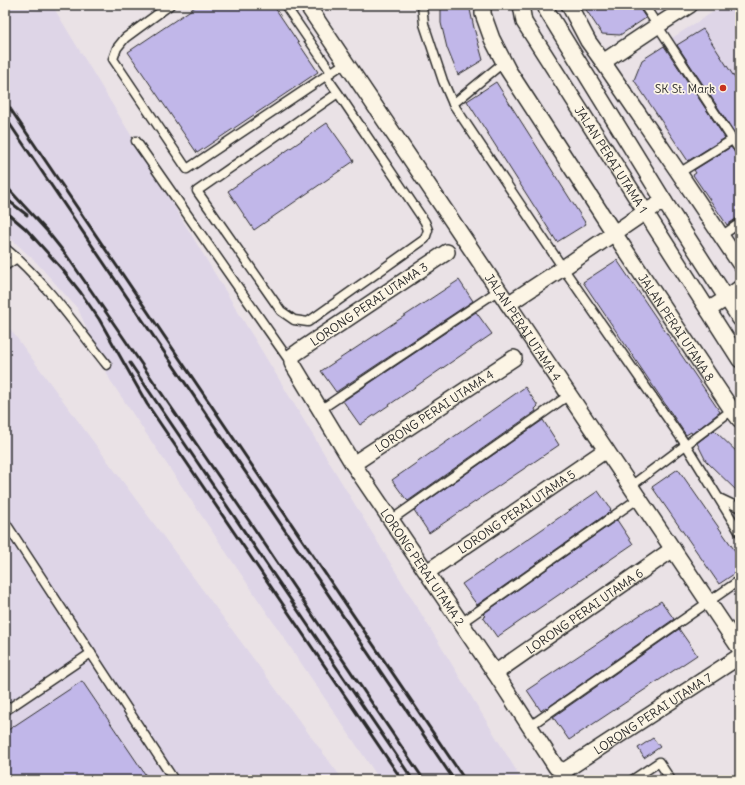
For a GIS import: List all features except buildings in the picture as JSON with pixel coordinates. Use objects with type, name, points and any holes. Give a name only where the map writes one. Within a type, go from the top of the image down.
[{"type":"street","name":"JALAN PERAI UTAMA 4","points":[[307,5],[740,649]]},
{"type":"street","points":[[483,5],[483,14],[492,39],[504,62],[614,233]]},
{"type":"street","name":"JALAN PERAI UTAMA 1","points":[[521,5],[524,22],[740,360]]},
{"type":"street","name":"JALAN PERAI UTAMA 1","points":[[544,5],[664,200],[740,319]]},
{"type":"street","points":[[569,5],[588,41],[740,264]]},
{"type":"street","points":[[603,62],[690,5]]},
{"type":"street","points":[[508,304],[664,200]]},
{"type":"street","name":"JALAN PERAI UTAMA 8","points":[[614,233],[736,415]]},
{"type":"street","name":"LORONG PERAI UTAMA 3","points":[[292,360],[305,346],[447,252]]},
{"type":"street","points":[[708,310],[740,288]]},
{"type":"street","name":"LORONG PERAI UTAMA 4","points":[[353,464],[514,358]]},
{"type":"street","name":"LORONG PERAI UTAMA 2","points":[[292,360],[353,464],[495,673],[556,767],[568,775]]},
{"type":"street","name":"LORONG PERAI UTAMA 5","points":[[427,572],[606,450]]},
{"type":"street","name":"LORONG PERAI UTAMA 6","points":[[495,673],[673,549]]},
{"type":"street","name":"LORONG PERAI UTAMA 7","points":[[568,775],[740,656]]},
{"type":"lane","points":[[170,5],[125,38],[117,48],[113,59],[187,169],[345,63]]},
{"type":"lane","points":[[285,5],[328,74],[338,93],[425,222],[428,230],[425,239],[308,322],[294,320],[281,311],[197,191],[338,93]]},
{"type":"lane","points":[[422,5],[424,24],[443,81],[453,104],[563,268],[686,445],[740,533]]},
{"type":"lane","points":[[644,5],[740,151]]},
{"type":"lane","points":[[453,104],[504,62]]},
{"type":"lane","points":[[679,173],[732,140]]},
{"type":"lane","points":[[136,141],[292,360]]},
{"type":"lane","points":[[721,236],[740,223]]},
{"type":"lane","points":[[5,248],[17,258],[54,298],[107,365]]},
{"type":"lane","points":[[5,266],[17,258]]},
{"type":"lane","points":[[320,410],[499,290]]},
{"type":"lane","points":[[391,520],[569,395]]},
{"type":"lane","points":[[461,623],[635,492],[686,445],[736,415]]},
{"type":"lane","points":[[719,498],[740,508]]},
{"type":"lane","points":[[5,522],[174,780]]},
{"type":"lane","points":[[530,726],[740,580]]},
{"type":"lane","points":[[5,711],[91,653]]},
{"type":"lane","points":[[632,780],[659,762],[671,780]]},
{"type":"shaded area","points":[[5,5],[52,5],[522,780],[380,780],[110,380],[78,309],[36,262],[5,233]]},
{"type":"shaded area","name":"SK St. Mark","points":[[724,5],[740,5],[740,137],[672,38]]},
{"type":"shaded area","points":[[5,322],[343,780],[5,780]]},
{"type":"railway","points":[[5,101],[465,780]]},
{"type":"railway","points":[[5,117],[454,780]]},
{"type":"railway","points":[[5,185],[47,231],[67,256],[241,509],[424,780]]},
{"type":"railway","points":[[5,198],[27,215]]},
{"type":"railway","points":[[5,211],[26,229],[62,269],[81,293],[99,319],[147,404],[402,780]]},
{"type":"railway","points":[[130,363],[413,780]]},
{"type":"place","name":"SK St. Mark","points":[[723,88]]}]
